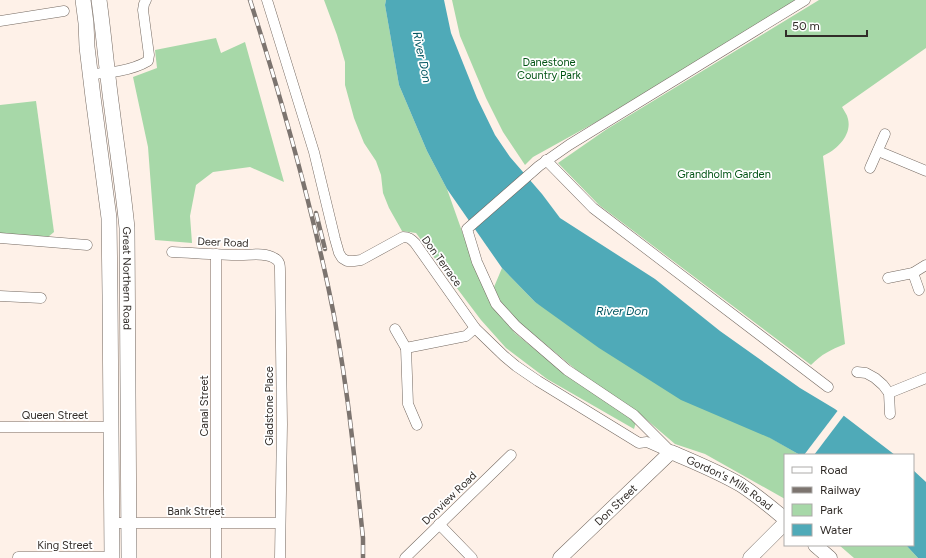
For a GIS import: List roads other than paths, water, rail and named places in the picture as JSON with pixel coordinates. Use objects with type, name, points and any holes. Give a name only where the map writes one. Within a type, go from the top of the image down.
[{"type":"main road","name":"Great Northern Road","points":[[83,0],[90,74],[109,218],[112,557]]},
{"type":"main road","name":"Great Northern Road","points":[[99,0],[127,228],[129,558]]},
{"type":"street","points":[[90,74],[116,72],[143,64],[148,61],[149,55],[143,10],[146,0]]},
{"type":"street","name":"Don Terrace","points":[[267,0],[310,138],[335,239],[342,258],[347,261],[358,261],[403,237],[410,238],[415,242],[475,328],[516,366],[639,443],[647,442],[671,452]]},
{"type":"street","points":[[671,452],[634,416],[567,370],[516,326],[496,304],[477,262],[467,229],[542,163],[805,0]]},
{"type":"street","points":[[0,21],[64,11]]},
{"type":"street","points":[[870,168],[885,134]]},
{"type":"street","points":[[878,151],[926,171]]},
{"type":"street","points":[[542,163],[593,208],[828,387]]},
{"type":"street","points":[[0,238],[87,245]]},
{"type":"street","name":"Deer Road","points":[[172,252],[241,255],[258,254],[274,257]]},
{"type":"street","name":"Canal Street","points":[[216,254],[216,558]]},
{"type":"street","name":"Gladstone Place","points":[[274,257],[279,262],[280,271],[282,424],[280,558]]},
{"type":"street","points":[[888,278],[913,273],[926,265]]},
{"type":"street","points":[[913,273],[919,290]]},
{"type":"street","points":[[0,296],[42,298]]},
{"type":"street","points":[[395,328],[406,348],[408,404],[417,425]]},
{"type":"street","points":[[406,348],[466,336],[475,328]]},
{"type":"street","points":[[857,372],[866,373],[883,385],[889,393],[890,414]]},
{"type":"street","points":[[889,393],[926,378]]},
{"type":"street","name":"Queen Street","points":[[0,427],[111,427]]},
{"type":"street","name":"Gordon's Mills Road","points":[[671,452],[741,486],[784,518]]},
{"type":"street","name":"Don Street","points":[[560,558],[671,452]]},
{"type":"street","name":"Donview Road","points":[[405,558],[511,455]]},
{"type":"street","name":"Bank Street","points":[[112,523],[280,523]]},
{"type":"street","points":[[439,524],[472,558]]},
{"type":"street","points":[[750,558],[784,524]]},
{"type":"street","points":[[816,546],[830,558]]},
{"type":"street","name":"King Street","points":[[18,557],[112,557]]},
{"type":"water","name":"River Don","points":[[386,0],[444,0],[451,33],[477,98],[495,135],[510,157],[542,194],[560,218],[655,279],[720,331],[800,388],[835,409],[894,454],[798,454],[770,438],[681,400],[599,348],[535,302],[502,268],[447,189],[427,151],[399,85],[385,5]]},
{"type":"water","points":[[914,471],[926,482],[926,558],[918,558],[907,546],[914,546]]},
{"type":"railway","points":[[250,0],[292,142],[328,286],[340,348],[349,411],[363,538],[363,558]]},
{"type":"railway","points":[[316,213],[325,249]]},
{"type":"park label","name":"Danestone Country Park","points":[[549,68]]},
{"type":"park label","name":"Grandholm Garden","points":[[724,174]]}]
